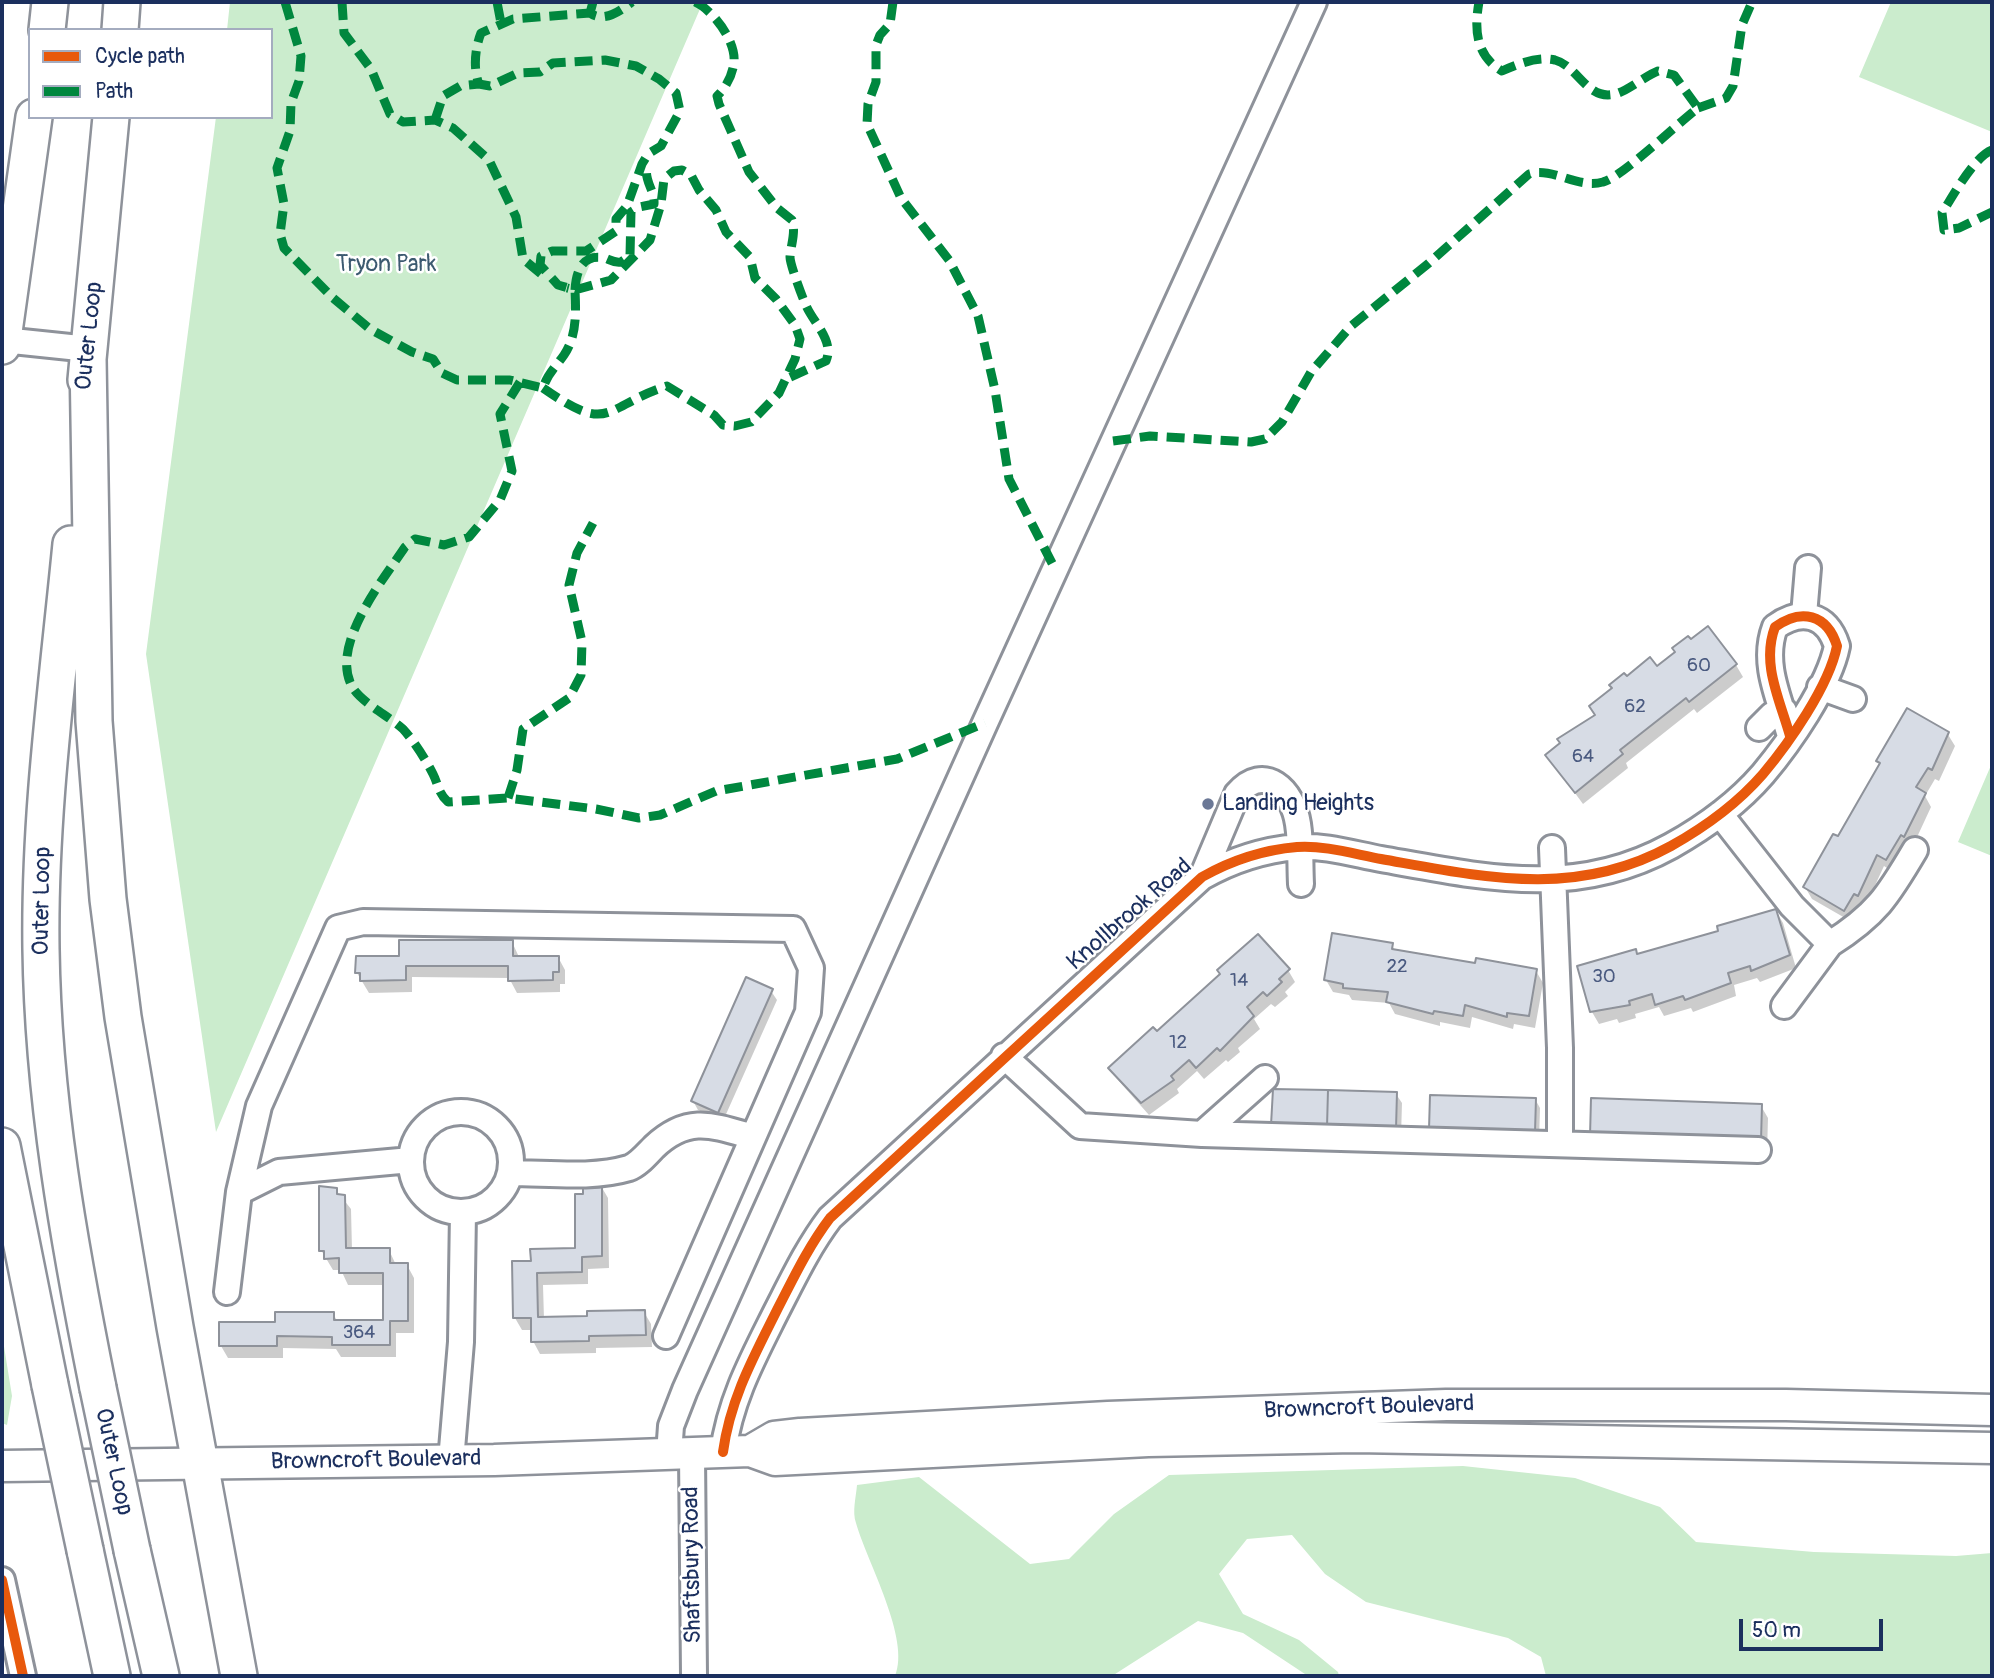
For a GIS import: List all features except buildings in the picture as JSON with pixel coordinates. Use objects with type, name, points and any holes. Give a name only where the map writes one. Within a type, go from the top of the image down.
[{"type":"highway","points":[[47,28],[50,2]]},
{"type":"highway","points":[[120,28],[122,2]]},
{"type":"highway","points":[[2,346],[34,119]]},
{"type":"highway","name":"Outer Loop","points":[[111,119],[46,809],[41,948],[44,1040],[56,1154],[98,1388],[161,1676]]},
{"type":"highway","points":[[88,354],[94,721],[104,866],[123,1017],[178,1349],[202,1463],[239,1676]]},
{"type":"highway","name":"Outer Loop","points":[[2,1146],[112,1676]]},
{"type":"highway","points":[[2,1235],[50,1385]]},
{"type":"main road","name":"Browncroft Boulevard","points":[[2,1466],[451,1461],[737,1451],[775,1460],[931,1439],[1446,1405],[1992,1410]]},
{"type":"main road","name":"Browncroft Boulevard","points":[[931,1439],[1148,1441],[1355,1437],[1992,1448]]},
{"type":"street","name":"Shaftsbury Road","points":[[694,1676],[680,1454],[671,1426],[985,723],[1314,2]]},
{"type":"street","points":[[3,340],[88,354]]},
{"type":"street","points":[[1790,736],[1770,668],[1771,638],[1775,628],[1787,619],[1804,615],[1808,568]]},
{"type":"street","name":"Knollbrook Road","points":[[737,1451],[731,1407],[740,1384],[821,1230],[838,1208],[1202,877],[1244,857],[1300,847],[1485,877],[1553,880],[1617,870],[1649,858],[1720,814],[1751,789],[1790,736],[1820,687],[1834,659],[1837,646],[1826,624],[1815,617],[1804,615]]},
{"type":"street","points":[[1820,687],[1853,699]]},
{"type":"street","points":[[1759,728],[1772,715],[1783,711]]},
{"type":"street","points":[[1202,877],[1237,794],[1255,779],[1276,782],[1294,808],[1300,847],[1301,884]]},
{"type":"street","points":[[1720,814],[1792,906],[1830,944]]},
{"type":"street","points":[[1552,848],[1560,1048],[1560,1142]]},
{"type":"street","points":[[1784,1006],[1830,944],[1862,925],[1885,900],[1915,850]]},
{"type":"street","points":[[227,1292],[239,1192],[259,1106],[338,929],[363,922],[793,929],[811,968],[808,1012],[666,1336]]},
{"type":"street","points":[[1004,1056],[1080,1126],[1202,1134],[1560,1142],[1758,1150]]},
{"type":"street","points":[[1202,1134],[1265,1078]]},
{"type":"street","points":[[468,1113],[484,1118],[497,1128],[509,1149],[510,1173],[504,1188],[494,1200],[480,1209],[463,1212],[447,1210],[432,1203],[420,1191],[413,1176],[411,1160],[415,1144],[423,1130],[436,1119],[451,1114],[468,1113]]},
{"type":"street","points":[[510,1173],[601,1173],[632,1167],[663,1139],[688,1125],[715,1126],[753,1137]]},
{"type":"street","points":[[239,1192],[279,1172],[411,1160]]},
{"type":"street","points":[[451,1461],[461,1342],[463,1212]]},
{"type":"street","points":[[1870,1407],[1871,1446]]},
{"type":"street","points":[[2,1580],[8,1638],[23,1676]]},
{"type":"green space","name":"Tryon Park","points":[[230,2],[703,2],[216,1132],[146,654],[216,119],[273,119],[273,28],[227,28]]},
{"type":"green space","points":[[1891,2],[1992,2],[1992,132],[1859,77]]},
{"type":"green space","points":[[1992,763],[1992,856],[1958,842]]},
{"type":"green space","points":[[2,1334],[12,1396],[7,1425],[2,1423]]},
{"type":"green space","points":[[1463,1466],[1575,1478],[1660,1507],[1696,1542],[1814,1552],[1956,1556],[1992,1553],[1992,1676],[1546,1676],[1541,1657],[1508,1638],[1366,1602],[1325,1574],[1292,1535],[1247,1539],[1219,1574],[1243,1614],[1299,1640],[1338,1672],[1339,1676],[1308,1676],[1243,1633],[1198,1621],[1112,1676],[895,1676],[898,1660],[893,1622],[854,1514],[857,1485],[919,1477],[1030,1564],[1069,1559],[1114,1514],[1169,1475]]},
{"type":"marked path","points":[[285,2],[301,56],[299,81],[291,103],[290,131],[277,168],[284,204],[280,234],[284,248],[333,298],[370,329],[412,352],[433,359],[442,373],[457,380],[510,380],[543,388],[549,374],[568,348],[573,332],[575,290],[567,288]]},
{"type":"marked path","points":[[342,2],[344,33],[371,69],[390,114],[403,122],[435,120],[453,128],[489,160],[516,217],[523,259],[546,278]]},
{"type":"marked path","points":[[497,2],[501,23]]},
{"type":"marked path","points":[[593,2],[590,13],[601,17],[612,15],[632,2]]},
{"type":"marked path","points":[[695,2],[716,19],[731,45],[734,54],[733,67],[731,76],[717,96],[719,104],[749,172],[777,208],[792,220],[792,266],[808,310],[828,346],[826,361],[786,379]]},
{"type":"marked path","points":[[893,2],[890,24],[880,35],[876,45],[876,82],[868,104],[867,124],[901,198],[949,260],[978,316],[995,390],[1009,479],[1055,569]]},
{"type":"marked path","points":[[1113,441],[1150,436],[1251,442],[1265,439],[1282,422],[1311,372],[1351,326],[1429,263],[1529,174],[1547,173],[1584,183],[1603,182],[1636,161],[1698,108],[1674,75],[1658,71],[1619,93],[1605,95],[1590,88],[1563,63],[1555,60],[1535,60],[1502,71],[1493,65],[1482,50],[1477,32],[1479,2]]},
{"type":"marked path","points":[[1698,108],[1726,98],[1733,86],[1742,25],[1752,2]]},
{"type":"marked path","points":[[543,388],[565,403],[595,414],[607,413],[667,386],[714,415],[723,425],[735,426],[751,422],[779,393],[795,359],[800,339],[795,325],[776,299],[755,278],[750,257],[726,232],[716,210],[699,190],[691,175],[682,170],[674,171],[664,179],[661,204],[650,240],[611,280],[575,290],[558,285],[540,265],[541,256],[552,251],[586,251],[616,231],[616,219],[627,206],[642,164],[648,154],[661,146],[680,111],[676,93],[659,79],[636,66],[605,60],[553,63],[540,72],[518,73],[490,86],[479,84],[476,58],[481,33],[513,19],[590,13]]},
{"type":"marked path","points":[[435,120],[443,96],[460,86],[479,84]]},
{"type":"marked path","points":[[1992,150],[1978,160],[1942,213],[1944,230],[1959,228],[1992,212]]},
{"type":"marked path","points":[[575,290],[579,271],[586,261],[597,257],[621,262],[630,256],[631,212],[654,204],[647,167]]},
{"type":"marked path","points":[[520,382],[500,414],[512,471],[500,500],[469,537],[444,545],[415,539],[405,547],[361,614],[347,653],[347,672],[353,688],[362,699],[403,729],[423,757],[440,792],[448,802],[508,798],[596,809],[639,818],[660,815],[716,791],[897,759],[985,723]]},
{"type":"marked path","points":[[508,798],[517,770],[523,729],[569,698],[581,675],[582,642],[569,585],[577,553],[593,523]]},
{"type":"cycle path","points":[[723,1452],[731,1415],[751,1363],[801,1264],[830,1218],[1202,877],[1248,857],[1297,847],[1328,849],[1492,877],[1528,879],[1600,873],[1635,863],[1671,846],[1720,814],[1753,785],[1784,747],[1826,679],[1837,646],[1827,627],[1812,617],[1794,617],[1785,621],[1775,627],[1771,641],[1771,668],[1790,736]]},
{"type":"cycle path","points":[[2,1580],[23,1676]]},
{"type":"place","name":"Landing Heights","points":[[1208,804]]}]
